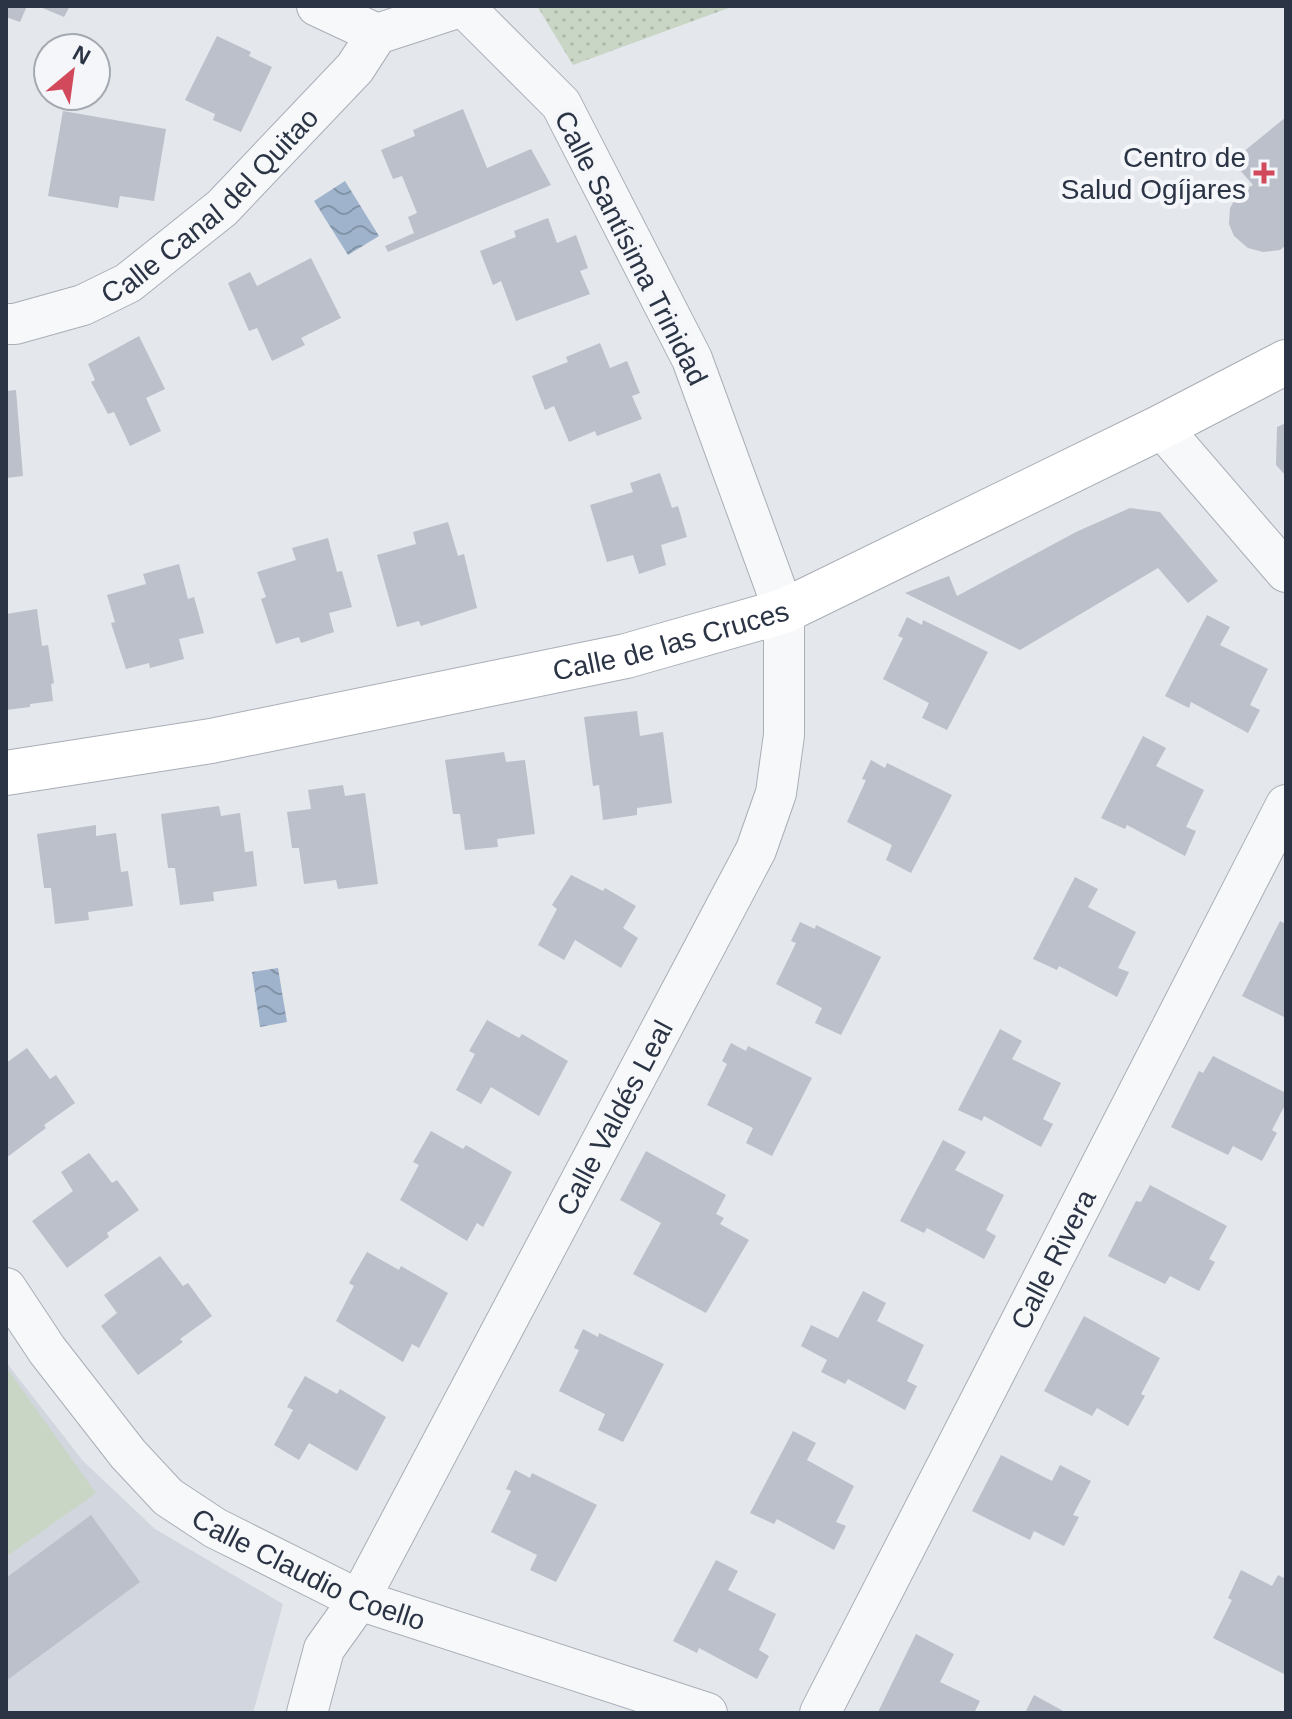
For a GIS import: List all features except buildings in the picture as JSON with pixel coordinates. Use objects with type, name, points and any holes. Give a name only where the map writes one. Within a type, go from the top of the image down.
[{"type":"street","points":[[317,6],[377,34],[463,6]]},
{"type":"street","name":"Calle Santísima Trinidad","points":[[463,6],[561,104],[692,359],[784,611]]},
{"type":"street","name":"Calle Canal del Quitao","points":[[6,324],[83,305],[128,283],[222,208],[355,68],[377,34]]},
{"type":"street","name":"Calle de las Cruces","points":[[6,773],[211,741],[626,656],[784,611],[1161,427],[1286,362]]},
{"type":"street","points":[[1161,427],[1286,572]]},
{"type":"street","name":"Calle Valdés Leal","points":[[307,1713],[324,1649],[359,1600],[756,850],[776,793],[784,735],[784,611]]},
{"type":"street","name":"Calle Rivera","points":[[820,1713],[1286,805]]},
{"type":"street","name":"Calle Claudio Coello","points":[[6,1288],[47,1350],[128,1454],[168,1497],[215,1528],[359,1600],[707,1713]]},
{"type":"shaded area","points":[[6,1362],[83,1461],[155,1529],[283,1604],[253,1713],[6,1713]]},
{"type":"green space","points":[[537,6],[734,6],[573,65]]},
{"type":"green space","points":[[6,1367],[96,1493],[6,1557]]},
{"type":"water","points":[[345,181],[379,236],[348,255],[314,201]]},
{"type":"water","points":[[278,968],[287,1022],[260,1027],[252,972]]},
{"type":"place","name":"Centro de Salud Ogíjares","points":[[1264,173]]}]
